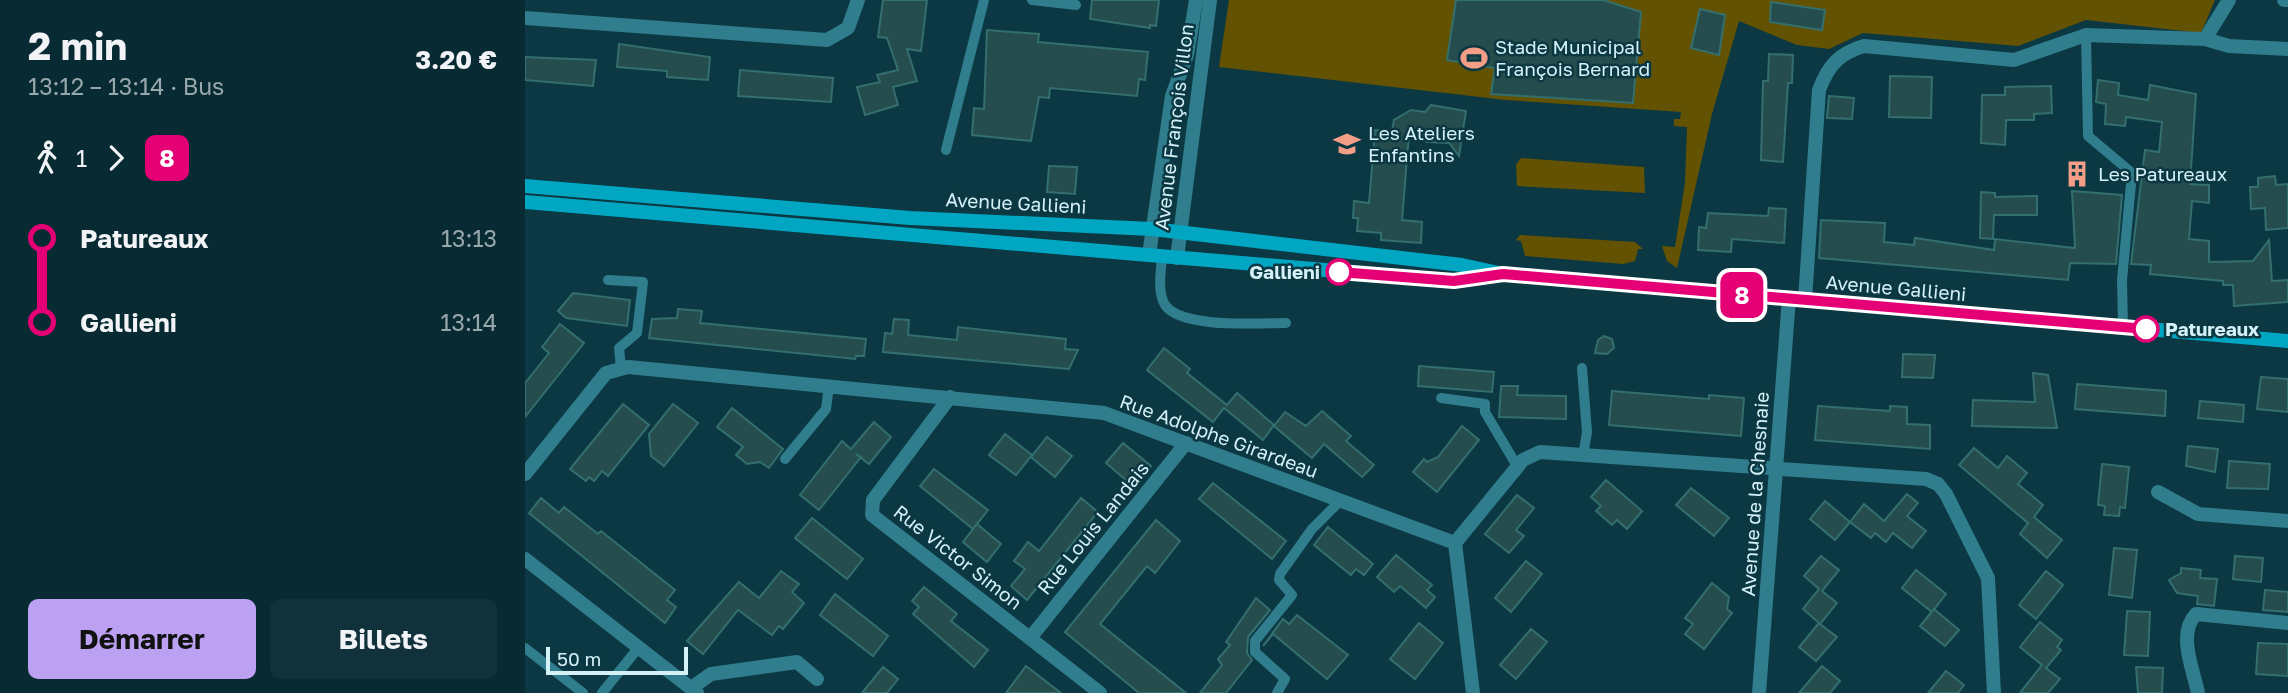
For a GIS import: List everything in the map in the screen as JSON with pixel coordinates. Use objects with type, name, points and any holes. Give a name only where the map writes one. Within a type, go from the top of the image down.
[{"type":"main road","name":"Avenue Gallieni","points":[[525,186],[910,218],[1152,229],[1462,265],[1503,274],[2287,342]]},
{"type":"main road","name":"Avenue Gallieni","points":[[525,202],[1454,281],[1503,274]]},
{"type":"street","points":[[525,18],[828,40],[848,28],[858,0]]},
{"type":"street","name":"Avenue François Villon","points":[[1163,257],[1152,229],[1172,96],[1187,54],[1196,0]]},
{"type":"street","name":"Avenue François Villon","points":[[1163,257],[1179,233],[1210,0]]},
{"type":"street","points":[[2205,39],[2229,0]]},
{"type":"street","points":[[1805,300],[1819,90],[1826,70],[1842,54],[1864,47],[2014,60],[2087,36],[2205,39],[2229,46],[2288,49]]},
{"type":"street","name":"Avenue de la Chesnaie","points":[[1759,693],[1789,299]]},
{"type":"street","points":[[525,474],[606,373],[621,368]]},
{"type":"street","name":"Rue Adolphe Girardeau","points":[[621,368],[1104,413],[1455,543]]},
{"type":"street","name":"Rue Victor Simon","points":[[950,397],[873,500],[872,515],[1100,693]]},
{"type":"street","name":"Rue Louis Landais","points":[[1031,637],[1186,443]]},
{"type":"street","points":[[1473,693],[1455,543],[1523,460],[1540,452],[1926,479],[1938,484],[1947,494],[1989,578],[1994,693]]},
{"type":"street","points":[[2158,492],[2198,514],[2288,521]]},
{"type":"street","points":[[525,559],[694,691],[711,674],[797,662],[817,679]]},
{"type":"street","points":[[2198,693],[2185,634],[2187,623],[2196,614],[2288,623]]},
{"type":"lane","points":[[946,150],[984,0]]},
{"type":"lane","points":[[1032,0],[1076,5]]},
{"type":"lane","points":[[2087,36],[2088,136],[2132,173],[2122,279],[2123,327]]},
{"type":"lane","points":[[1163,257],[1161,295],[1166,307],[1180,315],[1219,323],[1286,323]]},
{"type":"lane","points":[[608,280],[643,282],[637,333],[618,348],[621,368]]},
{"type":"lane","points":[[1582,368],[1587,432],[1583,456]]},
{"type":"lane","points":[[785,459],[826,409],[829,386]]},
{"type":"lane","points":[[1441,398],[1485,404],[1485,412],[1517,467]]},
{"type":"lane","points":[[1277,693],[1285,679],[1255,652],[1255,640],[1292,595],[1279,580],[1280,575],[1312,529],[1340,501]]},
{"type":"lane","points":[[525,648],[583,693]]},
{"type":"lane","points":[[602,693],[639,648]]},
{"type":"shaded area","name":"Stade Municipal François Bernard","points":[[1229,0],[2215,0],[2201,33],[2086,20],[2018,46],[1863,33],[1829,49],[1797,45],[1739,21],[1712,114],[1677,268],[1667,261],[1662,246],[1675,247],[1685,183],[1687,127],[1674,126],[1674,119],[1680,119],[1681,112],[1506,100],[1219,67]]},
{"type":"shaded area","points":[[1521,158],[1644,167],[1645,193],[1517,186],[1516,165]]},
{"type":"shaded area","points":[[1520,235],[1635,242],[1643,249],[1638,249],[1635,261],[1623,264],[1525,256],[1521,241],[1516,240]]},
{"type":"building","points":[[883,0],[927,0],[921,51],[907,49],[917,81],[893,87],[898,105],[865,115],[857,87],[880,82],[877,75],[898,70],[887,38],[878,37]]},
{"type":"building","points":[[1092,0],[1159,0],[1156,26],[1150,25],[1150,28],[1090,19]]},
{"type":"building","points":[[1456,0],[1603,0],[1641,12],[1633,103],[1491,94],[1495,68],[1447,60]]},
{"type":"building","points":[[1771,2],[1825,10],[1822,30],[1770,22]]},
{"type":"building","points":[[1700,9],[1725,15],[1719,55],[1691,48]]},
{"type":"building","points":[[987,30],[1039,34],[1038,42],[1148,52],[1145,80],[1139,79],[1137,96],[1050,88],[1049,98],[1039,97],[1031,141],[972,135],[974,108],[984,109]]},
{"type":"building","points":[[619,44],[710,57],[708,80],[667,77],[667,71],[617,67]]},
{"type":"building","points":[[1769,54],[1793,55],[1792,83],[1788,83],[1783,162],[1761,160],[1763,81],[1768,81]]},
{"type":"building","points":[[525,57],[596,60],[593,86],[525,80]]},
{"type":"building","points":[[740,70],[833,78],[831,102],[738,96]]},
{"type":"building","points":[[1890,76],[1932,77],[1931,118],[1889,117]]},
{"type":"building","points":[[2098,80],[2119,83],[2118,95],[2148,100],[2150,85],[2196,94],[2190,184],[2209,185],[2209,203],[2192,201],[2189,239],[2209,241],[2209,262],[2253,261],[2269,240],[2272,281],[2288,280],[2288,302],[2234,306],[2233,285],[2223,285],[2223,281],[2150,274],[2151,265],[2131,264],[2145,150],[2159,152],[2162,122],[2126,117],[2125,126],[2105,124],[2106,104],[2096,102]]},
{"type":"building","points":[[2051,86],[2052,113],[2034,114],[2034,120],[2006,120],[2005,145],[1981,143],[1982,95],[2005,95],[2005,87]]},
{"type":"building","points":[[1829,96],[1854,98],[1852,119],[1827,118]]},
{"type":"building","points":[[1431,105],[1466,111],[1459,156],[1449,143],[1427,142],[1409,134],[1402,220],[1422,222],[1421,243],[1381,240],[1381,233],[1357,231],[1358,218],[1353,218],[1354,201],[1369,203],[1375,130],[1392,131],[1394,120],[1411,110],[1425,112]]},
{"type":"building","points":[[1049,166],[1077,167],[1075,194],[1047,192]]},
{"type":"building","points":[[2275,176],[2276,185],[2288,184],[2288,228],[2266,230],[2265,208],[2251,209],[2250,187],[2258,187],[2258,178]]},
{"type":"building","points":[[2072,191],[2122,195],[2116,264],[2070,263],[2068,280],[1819,258],[1821,220],[1885,223],[1884,242],[1914,245],[1915,238],[1994,250],[1995,239],[2075,248]]},
{"type":"building","points":[[1981,192],[1995,193],[1995,197],[2037,196],[2037,215],[1994,215],[1993,239],[1980,238]]},
{"type":"building","points":[[1769,208],[1786,209],[1784,243],[1732,239],[1731,252],[1698,250],[1699,227],[1706,228],[1708,213],[1768,216]]},
{"type":"building","points":[[573,293],[630,300],[627,326],[566,318],[558,311]]},
{"type":"building","points":[[678,309],[702,311],[700,323],[866,339],[864,356],[856,356],[855,359],[649,338],[652,319],[677,318]]},
{"type":"building","points":[[894,319],[909,320],[908,335],[957,340],[958,327],[1066,339],[1065,349],[1078,350],[1069,369],[883,352],[885,333],[892,334]]},
{"type":"building","points":[[560,324],[584,343],[525,417],[525,383],[549,353],[542,347]]},
{"type":"building","points":[[1604,336],[1612,339],[1614,348],[1607,354],[1595,353],[1598,340]]},
{"type":"building","points":[[1164,348],[1190,369],[1187,373],[1227,405],[1237,393],[1274,425],[1263,440],[1224,408],[1213,422],[1147,370]]},
{"type":"building","points":[[1903,354],[1935,355],[1933,378],[1902,377]]},
{"type":"building","points":[[1419,366],[1494,372],[1492,392],[1418,386]]},
{"type":"building","points":[[2033,373],[2048,375],[2057,428],[1972,426],[1973,400],[2035,402]]},
{"type":"building","points":[[2261,377],[2288,379],[2288,412],[2257,409]]},
{"type":"building","points":[[2077,384],[2166,391],[2165,416],[2075,409]]},
{"type":"building","points":[[1501,386],[1518,386],[1517,395],[1566,396],[1566,419],[1499,417]]},
{"type":"building","points":[[1612,391],[1709,399],[1709,395],[1744,398],[1741,436],[1609,425]]},
{"type":"building","points":[[2200,401],[2244,405],[2243,422],[2198,418]]},
{"type":"building","points":[[623,404],[649,425],[608,476],[602,471],[594,481],[589,477],[586,481],[570,469]]},
{"type":"building","points":[[673,404],[698,423],[664,466],[651,456],[649,434]]},
{"type":"building","points":[[1818,406],[1890,411],[1890,406],[1907,407],[1907,424],[1930,425],[1930,449],[1815,440]]},
{"type":"building","points":[[732,408],[783,449],[769,468],[760,462],[747,464],[736,455],[743,447],[717,427]]},
{"type":"building","points":[[1322,411],[1351,436],[1346,441],[1374,465],[1362,477],[1324,444],[1312,458],[1274,426],[1285,412],[1306,426]]},
{"type":"building","points":[[874,422],[891,437],[869,464],[861,458],[819,510],[800,495],[842,441],[851,449]]},
{"type":"building","points":[[1462,426],[1479,440],[1437,492],[1413,472],[1424,459],[1427,462],[1438,457]]},
{"type":"building","points":[[1005,434],[1032,455],[1016,475],[989,455]]},
{"type":"building","points":[[1047,437],[1072,456],[1055,477],[1031,457]]},
{"type":"building","points":[[1123,443],[1151,466],[1134,487],[1106,463]]},
{"type":"building","points":[[2188,446],[2218,449],[2215,472],[2186,466]]},
{"type":"building","points":[[1974,448],[1998,468],[2007,456],[2027,473],[2018,484],[2043,505],[2034,517],[2062,540],[2047,558],[2020,534],[2028,523],[1959,465]]},
{"type":"building","points":[[2229,461],[2270,464],[2268,489],[2227,488]]},
{"type":"building","points":[[2102,464],[2129,467],[2125,508],[2120,507],[2119,516],[2104,515],[2105,506],[2098,505]]},
{"type":"building","points":[[934,469],[988,510],[973,529],[920,486]]},
{"type":"building","points":[[1606,480],[1642,511],[1627,529],[1617,520],[1612,525],[1596,511],[1601,506],[1591,497]]},
{"type":"building","points":[[1213,483],[1286,541],[1272,559],[1199,499]]},
{"type":"building","points":[[1691,488],[1729,518],[1714,536],[1676,505]]},
{"type":"building","points":[[1907,494],[1918,503],[1907,516],[1926,531],[1912,548],[1893,533],[1886,542],[1875,533],[1871,538],[1850,522],[1864,504],[1884,521]]},
{"type":"building","points":[[1517,495],[1534,508],[1516,530],[1524,536],[1509,553],[1485,534]]},
{"type":"building","points":[[541,498],[559,513],[564,507],[598,534],[601,531],[675,590],[667,600],[676,607],[665,623],[529,513]]},
{"type":"building","points":[[1081,498],[1098,512],[1027,600],[1011,586],[1025,569],[1014,561],[1028,542],[1039,551]]},
{"type":"building","points":[[1825,501],[1850,522],[1835,540],[1810,519]]},
{"type":"building","points":[[812,518],[863,559],[847,579],[795,538]]},
{"type":"building","points":[[1156,520],[1180,541],[1155,573],[1147,566],[1100,624],[1186,693],[1139,693],[1065,632]]},
{"type":"building","points":[[977,524],[1001,544],[987,562],[963,542]]},
{"type":"building","points":[[1328,527],[1373,564],[1364,575],[1356,569],[1351,575],[1314,545]]},
{"type":"building","points":[[2114,548],[2137,550],[2132,598],[2109,595]]},
{"type":"building","points":[[1396,555],[1432,585],[1427,590],[1435,597],[1426,608],[1400,586],[1394,592],[1377,577]]},
{"type":"building","points":[[1821,556],[1839,570],[1822,591],[1837,603],[1820,624],[1837,637],[1816,661],[1799,647],[1819,623],[1803,609],[1819,589],[1804,576]]},
{"type":"building","points":[[2235,556],[2263,558],[2261,582],[2233,579]]},
{"type":"building","points":[[1526,561],[1542,574],[1511,612],[1495,598]]},
{"type":"building","points":[[2181,568],[2201,570],[2200,578],[2217,579],[2214,606],[2197,604],[2198,596],[2177,593],[2169,580],[2181,573]]},
{"type":"building","points":[[1916,570],[1946,594],[1932,612],[1902,588]]},
{"type":"building","points":[[781,571],[799,584],[792,592],[804,603],[783,629],[779,626],[772,635],[738,610],[703,654],[687,641],[739,582],[759,598]]},
{"type":"building","points":[[2046,571],[2063,585],[2036,619],[2019,605]]},
{"type":"building","points":[[1712,583],[1729,597],[1727,609],[1732,613],[1704,649],[1685,634],[1693,624],[1685,618]]},
{"type":"building","points":[[924,587],[957,614],[951,621],[988,650],[974,667],[913,614],[919,607],[912,601]]},
{"type":"building","points":[[2265,590],[2288,592],[2288,612],[2263,610]]},
{"type":"building","points":[[835,594],[888,636],[873,656],[820,615]]},
{"type":"building","points":[[1256,598],[1270,610],[1248,637],[1247,653],[1252,660],[1226,693],[1200,693],[1222,665],[1218,659],[1230,645],[1226,642]]},
{"type":"building","points":[[1934,609],[1959,630],[1945,646],[1920,626]]},
{"type":"building","points":[[2127,611],[2150,612],[2148,656],[2124,655]]},
{"type":"building","points":[[1297,615],[1348,655],[1327,679],[1273,634],[1263,646],[1283,619],[1289,624]]},
{"type":"building","points":[[2040,622],[2062,640],[2057,647],[2061,650],[2046,668],[2060,679],[2048,693],[2020,693],[2042,665],[2020,647]]},
{"type":"building","points":[[1419,623],[1443,643],[1415,679],[1390,659]]},
{"type":"building","points":[[1531,629],[1547,642],[1516,679],[1500,665]]},
{"type":"building","points":[[2258,643],[2288,644],[2288,676],[2256,674]]},
{"type":"building","points":[[1026,666],[1061,693],[1006,693]]},
{"type":"building","points":[[1822,666],[1840,681],[1830,693],[1799,693]]},
{"type":"building","points":[[883,667],[898,679],[887,693],[862,693]]},
{"type":"building","points":[[2136,667],[2163,668],[2162,693],[2138,693]]},
{"type":"building","points":[[1946,671],[1964,685],[1958,693],[1928,693]]},
{"type":"bus line","name":"8","points":[[1339,272],[1454,281],[1503,274],[2146,329]]},
{"type":"place","name":"Stade Municipal François Bernard","points":[[1474,58]]},
{"type":"place","name":"Les Ateliers Enfantins","points":[[1347,144]]},
{"type":"place","name":"Les Patureaux","points":[[2077,174]]},
{"type":"place","name":"Gallieni","points":[[1339,272]]},
{"type":"place","name":"Patureaux","points":[[2146,329]]}]
